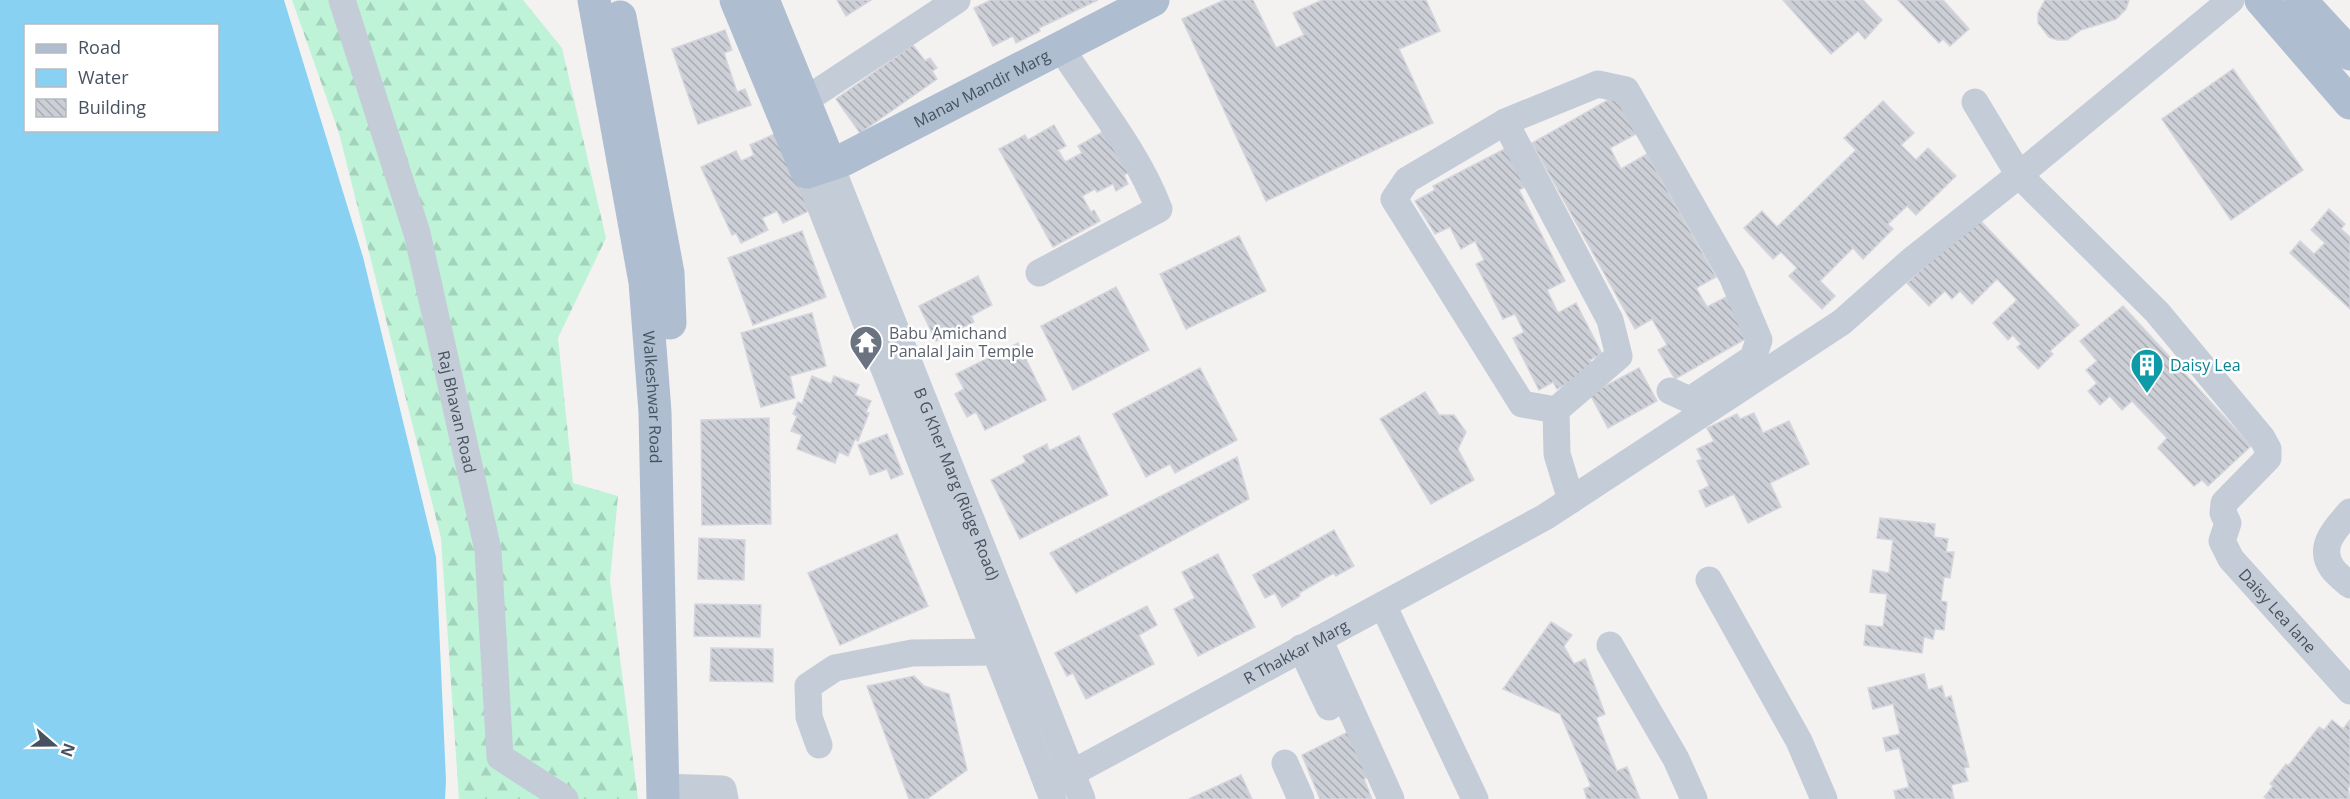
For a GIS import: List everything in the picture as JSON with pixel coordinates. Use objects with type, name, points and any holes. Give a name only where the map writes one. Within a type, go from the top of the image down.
[{"type":"main road","name":"Walkeshwar Road","points":[[594,0],[645,282],[675,794]]},
{"type":"main road","name":"Walkeshwar Road","points":[[617,0],[668,273],[682,602],[675,794]]},
{"type":"main road","name":"B G Kher Marg (Ridge Road)","points":[[736,0],[818,168]]},
{"type":"main road","name":"B G Kher Marg (Ridge Road)","points":[[763,0],[804,101],[818,168]]},
{"type":"main road","name":"Manav Mandir Marg","points":[[818,168],[1154,0]]},
{"type":"main road","points":[[2261,0],[2344,85]]},
{"type":"main road","points":[[2300,0],[2350,54]]},
{"type":"street","name":"Raj Bhavan Road","points":[[342,0],[417,232],[488,550],[500,757],[565,799]]},
{"type":"street","points":[[804,101],[957,0]]},
{"type":"street","name":"R Thakkar Marg","points":[[1050,792],[1072,773],[1545,517],[1842,322],[1912,260],[2231,0]]},
{"type":"street","points":[[1039,273],[1159,209],[1151,189],[1131,154],[1061,48]]},
{"type":"street","points":[[1556,410],[1522,404],[1394,199],[1407,180],[1505,122],[1598,84],[1626,90],[1732,276],[1759,340],[1753,358],[1690,400],[1670,391]]},
{"type":"street","points":[[1975,102],[2019,175]]},
{"type":"street","points":[[1505,122],[1610,321],[1619,356],[1556,410]]},
{"type":"street","name":"B G Kher Marg (Ridge Road)","points":[[818,168],[995,652],[1050,792]]},
{"type":"street","name":"B G Kher Marg (Ridge Road)","points":[[818,168],[1082,799]]},
{"type":"street","name":"Daisy Lea lane","points":[[2019,175],[2157,312],[2262,438],[2268,449],[2268,458],[2224,503],[2223,513],[2228,523],[2222,541],[2231,559],[2350,691]]},
{"type":"street","points":[[1556,410],[1557,454],[1571,500]]},
{"type":"street","points":[[2350,513],[2331,534],[2325,551],[2332,568],[2350,585]]},
{"type":"street","points":[[1709,580],[1799,741],[1824,799]]},
{"type":"street","points":[[1383,605],[1475,799]]},
{"type":"street","points":[[1310,643],[1337,724]]},
{"type":"street","points":[[1310,643],[1391,799]]},
{"type":"street","points":[[1610,645],[1676,759],[1694,799]]},
{"type":"street","points":[[819,745],[809,717],[808,686],[835,668],[912,653],[995,652]]},
{"type":"street","points":[[1285,763],[1301,799]]},
{"type":"street","points":[[675,794],[723,789],[725,799]]},
{"type":"green space","points":[[292,0],[523,0],[562,48],[606,238],[558,338],[573,483],[618,496],[610,580],[638,799],[459,799],[441,538],[339,133]]},
{"type":"water","points":[[0,0],[284,0],[363,257],[436,557],[445,799],[0,799]]},
{"type":"building","points":[[837,0],[871,0],[846,16]]},
{"type":"building","points":[[991,0],[1098,0],[1039,28],[1040,31],[1016,43],[1013,36],[993,46],[974,8]]},
{"type":"building","points":[[1224,0],[1253,0],[1276,48],[1304,35],[1293,13],[1322,0],[1426,0],[1440,31],[1399,49],[1433,123],[1266,201],[1182,19]]},
{"type":"building","points":[[1783,0],[1863,0],[1882,20],[1865,39],[1858,31],[1831,54]]},
{"type":"building","points":[[1898,0],[1943,0],[1969,29],[1950,46],[1943,39],[1939,43]]},
{"type":"building","points":[[2045,0],[2129,0],[2126,9],[2116,19],[2081,30],[2067,40],[2057,40],[2049,37],[2038,23],[2038,13]]},
{"type":"building","points":[[725,30],[732,50],[724,53],[737,92],[745,89],[751,105],[698,124],[672,49]]},
{"type":"building","points":[[913,45],[925,61],[930,58],[937,68],[932,71],[937,79],[860,133],[836,99]]},
{"type":"building","points":[[2233,69],[2303,170],[2231,220],[2162,119]]},
{"type":"building","points":[[1615,96],[1636,134],[1610,148],[1621,169],[1647,154],[1716,277],[1696,288],[1707,307],[1726,297],[1749,337],[1675,379],[1658,350],[1667,345],[1652,319],[1635,329],[1532,143]]},
{"type":"building","points":[[1883,101],[1914,133],[1901,145],[1916,160],[1928,148],[1956,176],[1916,215],[1907,206],[1888,224],[1893,229],[1863,259],[1853,248],[1820,281],[1835,296],[1822,309],[1789,276],[1797,268],[1781,252],[1773,259],[1744,228],[1762,211],[1777,227],[1856,150],[1844,138]]},
{"type":"building","points":[[1054,125],[1066,146],[1058,150],[1065,162],[1082,153],[1078,146],[1104,131],[1130,172],[1124,175],[1128,184],[1116,191],[1113,184],[1097,192],[1095,189],[1082,196],[1091,212],[1094,210],[1100,221],[1053,247],[999,149],[1025,135],[1028,140]]},
{"type":"building","points":[[777,133],[811,210],[783,223],[777,211],[762,218],[768,230],[741,243],[736,233],[732,235],[701,167],[736,151],[741,161],[754,155],[750,145]]},
{"type":"building","points":[[1514,144],[1533,183],[1519,190],[1565,281],[1547,290],[1558,313],[1576,303],[1602,354],[1590,360],[1595,369],[1557,389],[1553,382],[1539,390],[1513,338],[1524,332],[1515,314],[1503,319],[1476,264],[1484,260],[1475,241],[1461,249],[1450,227],[1435,234],[1415,201],[1435,190],[1433,186]]},
{"type":"building","points":[[2329,209],[2345,224],[2341,229],[2350,237],[2350,309],[2290,253],[2300,241],[2314,254],[2325,243],[2311,230]]},
{"type":"building","points":[[1977,217],[2079,325],[2050,351],[2053,354],[2038,369],[2017,347],[2021,344],[2013,335],[2008,340],[1993,323],[2017,300],[1997,279],[1972,304],[1960,291],[1952,299],[1945,291],[1929,306],[1907,283]]},
{"type":"building","points":[[802,231],[826,297],[753,325],[728,258]]},
{"type":"building","points":[[1239,236],[1266,291],[1186,329],[1160,274]]},
{"type":"building","points":[[978,276],[992,305],[971,316],[974,322],[936,341],[919,306]]},
{"type":"building","points":[[1116,287],[1149,350],[1073,390],[1041,326]]},
{"type":"building","name":"Daisy Lea","points":[[2123,306],[2251,446],[2208,486],[2202,480],[2194,486],[2158,448],[2167,438],[2132,401],[2122,410],[2110,396],[2100,405],[2088,391],[2097,383],[2086,370],[2097,361],[2080,341]]},
{"type":"building","points":[[812,313],[826,366],[790,376],[795,398],[761,407],[741,333]]},
{"type":"building","points":[[1018,343],[1046,400],[985,430],[976,412],[967,417],[955,394],[964,389],[956,374]]},
{"type":"building","points":[[1200,368],[1237,440],[1175,473],[1170,464],[1146,477],[1113,414]]},
{"type":"building","points":[[1639,368],[1657,401],[1608,428],[1590,394]]},
{"type":"building","points":[[812,376],[831,384],[834,376],[859,385],[855,395],[871,401],[866,412],[869,413],[858,441],[855,439],[848,456],[839,452],[835,463],[797,449],[802,435],[791,431],[797,416],[793,414],[798,402],[802,404]]},
{"type":"building","points":[[1425,392],[1439,415],[1454,415],[1466,432],[1458,449],[1474,480],[1431,504],[1380,419]]},
{"type":"building","points":[[1754,413],[1763,433],[1789,421],[1809,464],[1770,483],[1781,507],[1748,523],[1734,494],[1706,507],[1699,491],[1709,486],[1697,461],[1702,459],[1697,449],[1714,441],[1707,428],[1737,414],[1740,419]]},
{"type":"building","points":[[769,418],[771,524],[702,525],[701,420]]},
{"type":"building","points":[[887,434],[903,474],[891,479],[887,469],[870,475],[858,445]]},
{"type":"building","points":[[1079,436],[1108,495],[1020,539],[991,480],[1026,462],[1023,456],[1047,444],[1049,451]]},
{"type":"building","points":[[1237,457],[1249,499],[1076,593],[1050,553]]},
{"type":"building","points":[[1880,518],[1935,524],[1934,537],[1948,539],[1946,552],[1954,552],[1950,578],[1944,577],[1941,601],[1947,602],[1944,630],[1935,629],[1933,639],[1924,637],[1922,653],[1864,645],[1866,625],[1883,627],[1887,594],[1870,592],[1873,570],[1889,573],[1893,540],[1877,538]]},
{"type":"building","points":[[1334,530],[1354,566],[1336,576],[1334,573],[1299,593],[1300,596],[1282,607],[1275,593],[1265,598],[1253,575]]},
{"type":"building","points":[[897,534],[928,606],[840,645],[808,573]]},
{"type":"building","points":[[699,538],[745,540],[744,580],[698,579]]},
{"type":"building","points":[[1218,554],[1255,627],[1198,656],[1174,609],[1195,598],[1182,572]]},
{"type":"building","points":[[695,604],[761,605],[760,637],[694,636]]},
{"type":"building","points":[[1147,606],[1157,625],[1139,635],[1154,664],[1086,699],[1073,673],[1067,676],[1055,653]]},
{"type":"building","points":[[1551,622],[1572,635],[1564,646],[1574,664],[1585,659],[1605,714],[1596,718],[1617,771],[1627,767],[1640,799],[1587,799],[1584,789],[1591,786],[1560,714],[1503,689]]},
{"type":"building","points":[[711,648],[773,649],[773,682],[710,681]]},
{"type":"building","points":[[1924,674],[1928,690],[1942,686],[1945,698],[1951,696],[1969,767],[1964,768],[1968,781],[1951,785],[1954,799],[1896,799],[1894,791],[1909,787],[1899,748],[1886,751],[1883,738],[1900,734],[1893,704],[1873,709],[1868,688]]},
{"type":"building","points":[[914,676],[924,686],[949,694],[967,770],[927,799],[909,799],[867,686]]},
{"type":"building","points":[[2332,720],[2343,729],[2350,720],[2350,786],[2348,788],[2350,799],[2267,799],[2264,797],[2273,786],[2270,784],[2286,764],[2288,766],[2319,727],[2324,730]]},
{"type":"building","points":[[1350,731],[1369,776],[1364,779],[1372,799],[1320,799],[1302,755]]},
{"type":"building","points":[[1241,775],[1252,799],[1189,799]]},
{"type":"place","name":"Babu Amichand Panalal Jain Temple","points":[[866,371]]},
{"type":"place","name":"Daisy Lea","points":[[2147,394]]}]
